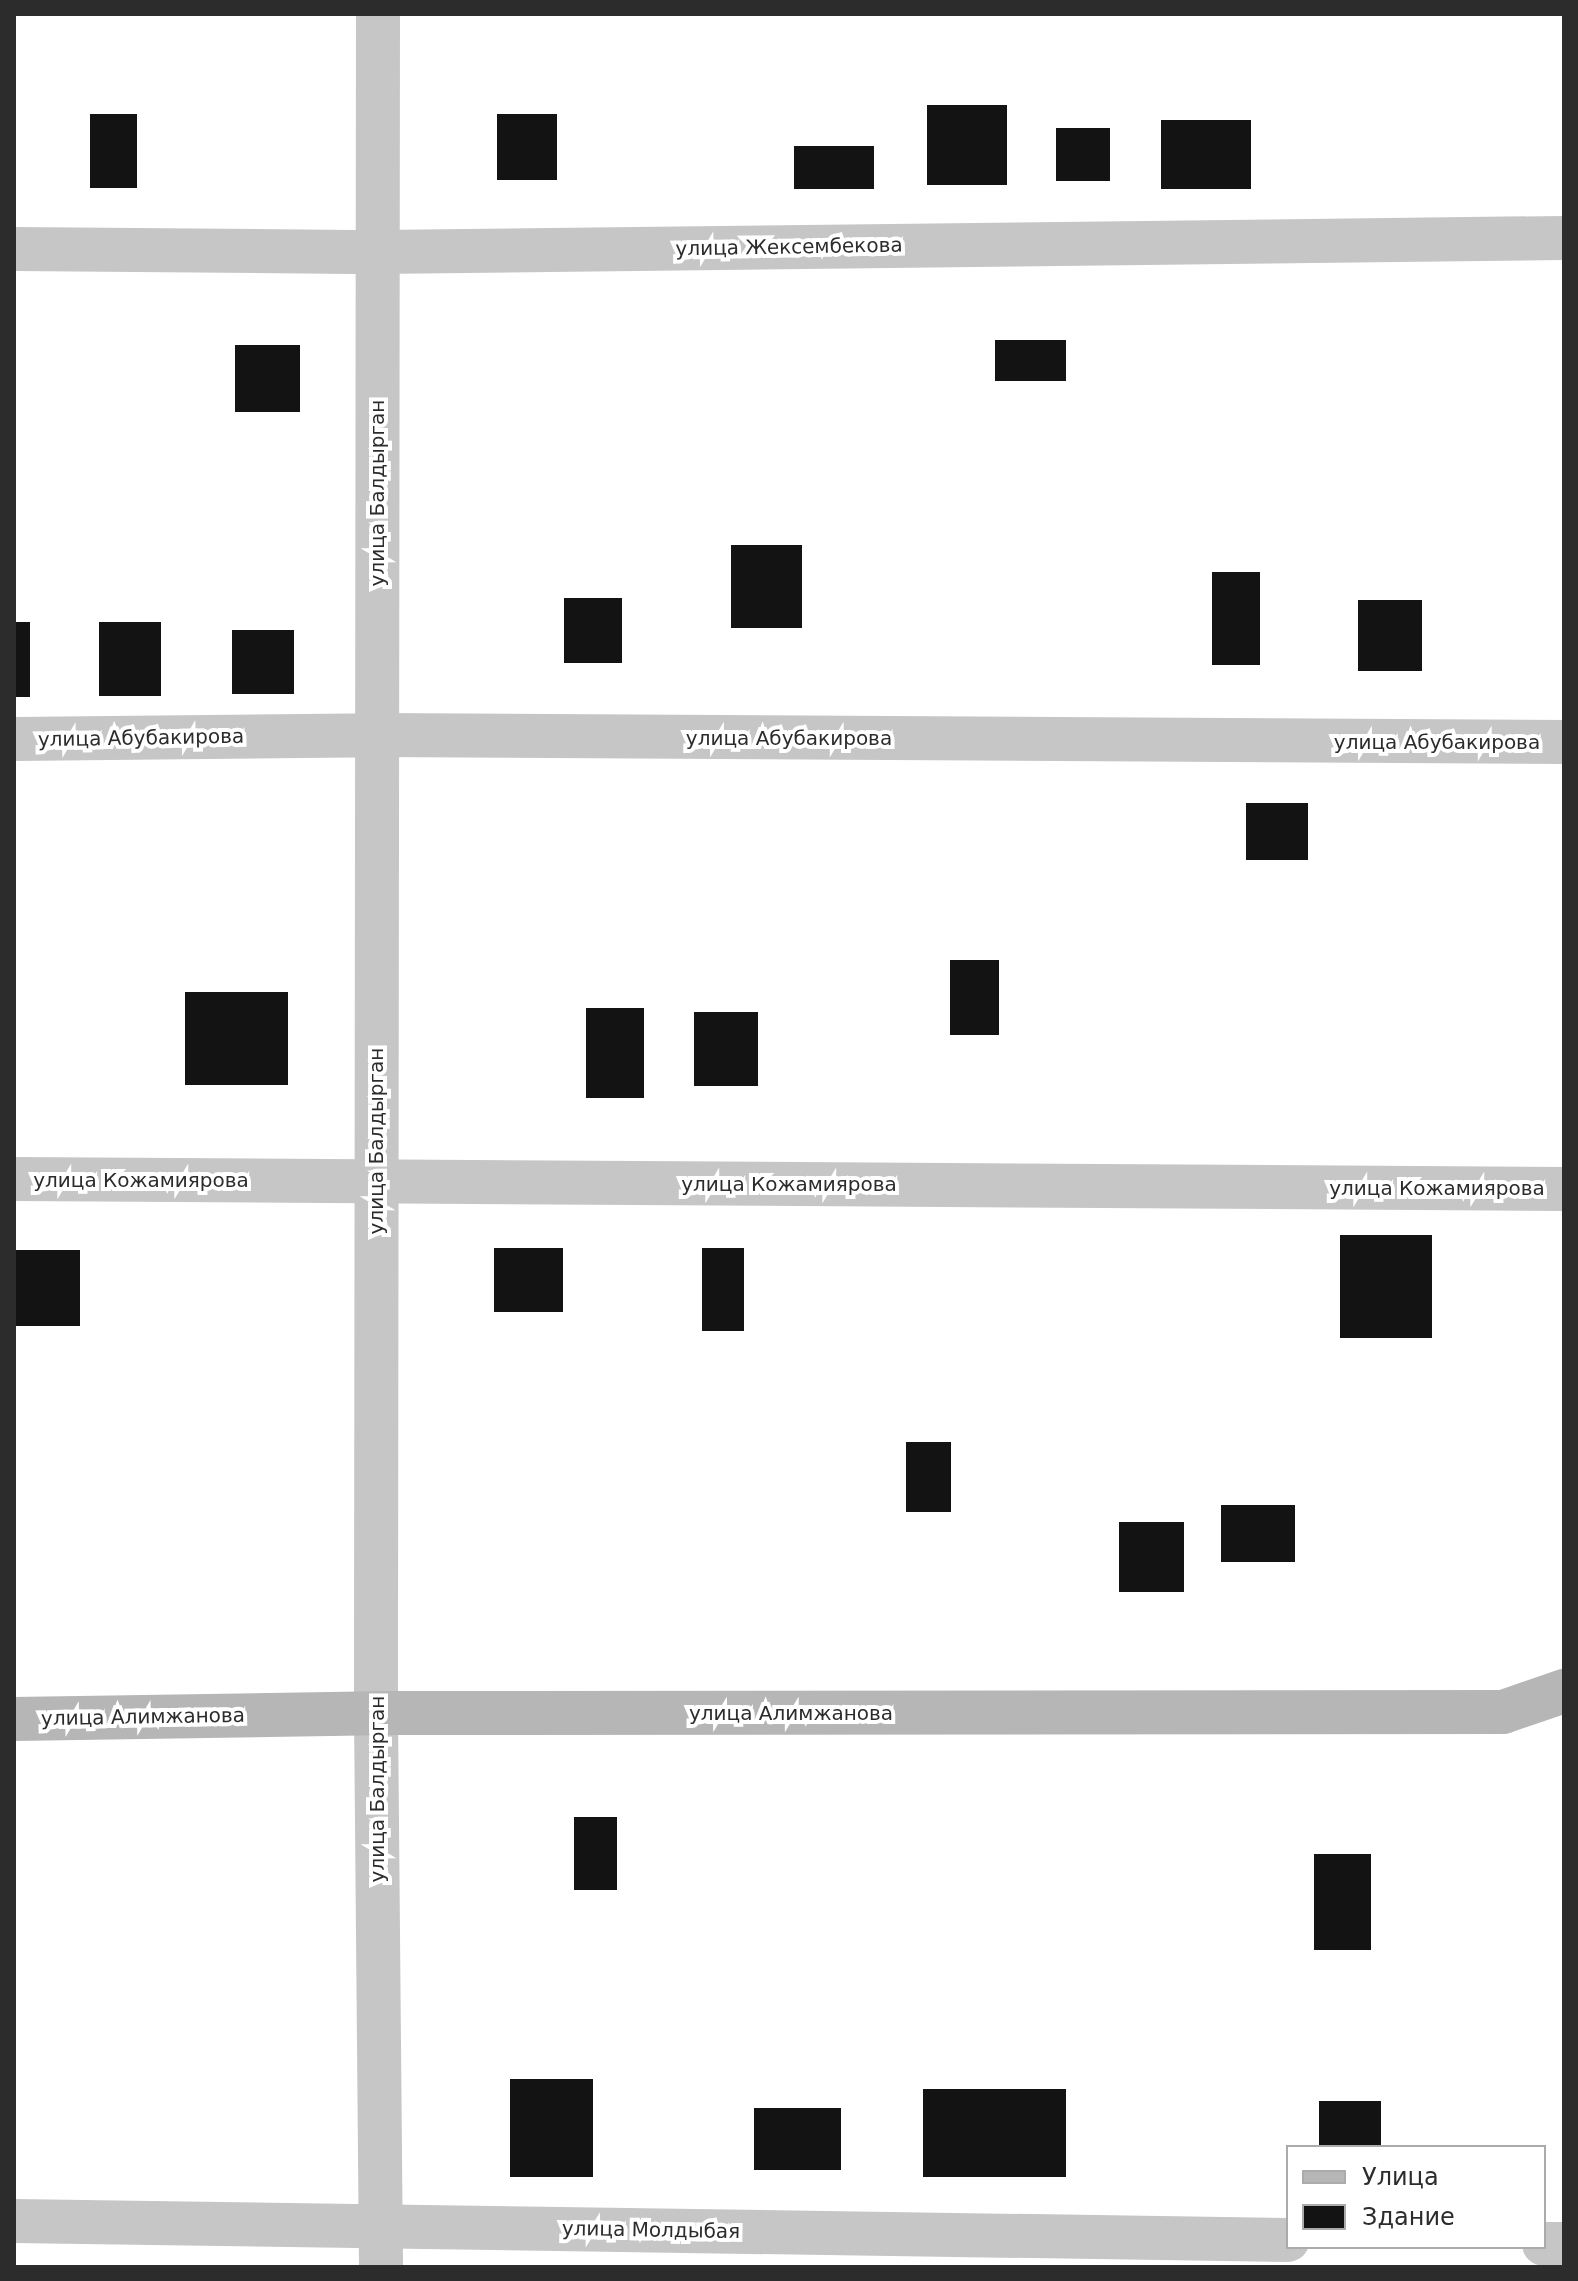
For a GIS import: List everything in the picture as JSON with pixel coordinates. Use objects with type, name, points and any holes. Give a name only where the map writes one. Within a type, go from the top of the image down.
[{"type":"street","name":"улица Балдырган","points":[[378,14],[376,1713],[380,2246]]},
{"type":"street","name":"улица Жексембекова","points":[[14,249],[378,252],[1564,238]]},
{"type":"street","name":"улица Абубакирова","points":[[14,739],[377,735],[1564,742]]},
{"type":"street","name":"улица Кожамиярова","points":[[14,1179],[1564,1189]]},
{"type":"street","name":"улица Алимжанова","points":[[14,1719],[376,1713],[1503,1712],[1564,1691]]},
{"type":"street","name":"улица Молдыбая","points":[[14,2221],[380,2246],[1286,2240]]},
{"type":"building","points":[[927,105],[1007,105],[1007,185],[927,185]]},
{"type":"building","points":[[90,114],[137,114],[137,188],[90,188]]},
{"type":"building","points":[[497,114],[557,114],[557,180],[497,180]]},
{"type":"building","points":[[1161,120],[1251,120],[1251,189],[1161,189]]},
{"type":"building","points":[[1056,128],[1110,128],[1110,181],[1056,181]]},
{"type":"building","points":[[794,146],[874,146],[874,189],[794,189]]},
{"type":"building","points":[[995,340],[1066,340],[1066,381],[995,381]]},
{"type":"building","points":[[235,345],[300,345],[300,412],[235,412]]},
{"type":"building","points":[[731,545],[802,545],[802,628],[731,628]]},
{"type":"building","points":[[1212,572],[1260,572],[1260,665],[1212,665]]},
{"type":"building","points":[[564,598],[622,598],[622,663],[564,663]]},
{"type":"building","points":[[1358,600],[1422,600],[1422,671],[1358,671]]},
{"type":"building","points":[[14,622],[30,622],[30,697],[14,697]]},
{"type":"building","points":[[99,622],[161,622],[161,696],[99,696]]},
{"type":"building","points":[[232,630],[294,630],[294,694],[232,694]]},
{"type":"building","points":[[1246,803],[1308,803],[1308,860],[1246,860]]},
{"type":"building","points":[[950,960],[999,960],[999,1035],[950,1035]]},
{"type":"building","points":[[185,992],[288,992],[288,1085],[185,1085]]},
{"type":"building","points":[[586,1008],[644,1008],[644,1098],[586,1098]]},
{"type":"building","points":[[694,1012],[758,1012],[758,1086],[694,1086]]},
{"type":"building","points":[[1340,1235],[1432,1235],[1432,1338],[1340,1338]]},
{"type":"building","points":[[494,1248],[563,1248],[563,1312],[494,1312]]},
{"type":"building","points":[[702,1248],[744,1248],[744,1331],[702,1331]]},
{"type":"building","points":[[14,1250],[80,1250],[80,1326],[14,1326]]},
{"type":"building","points":[[906,1442],[951,1442],[951,1512],[906,1512]]},
{"type":"building","points":[[1221,1505],[1295,1505],[1295,1562],[1221,1562]]},
{"type":"building","points":[[1119,1522],[1184,1522],[1184,1592],[1119,1592]]},
{"type":"building","points":[[574,1817],[617,1817],[617,1890],[574,1890]]},
{"type":"building","points":[[1314,1854],[1371,1854],[1371,1950],[1314,1950]]},
{"type":"building","points":[[510,2079],[593,2079],[593,2177],[510,2177]]},
{"type":"building","points":[[923,2089],[1066,2089],[1066,2177],[923,2177]]},
{"type":"building","points":[[1319,2101],[1381,2101],[1381,2145],[1319,2145]]},
{"type":"building","points":[[754,2108],[841,2108],[841,2170],[754,2170]]}]
